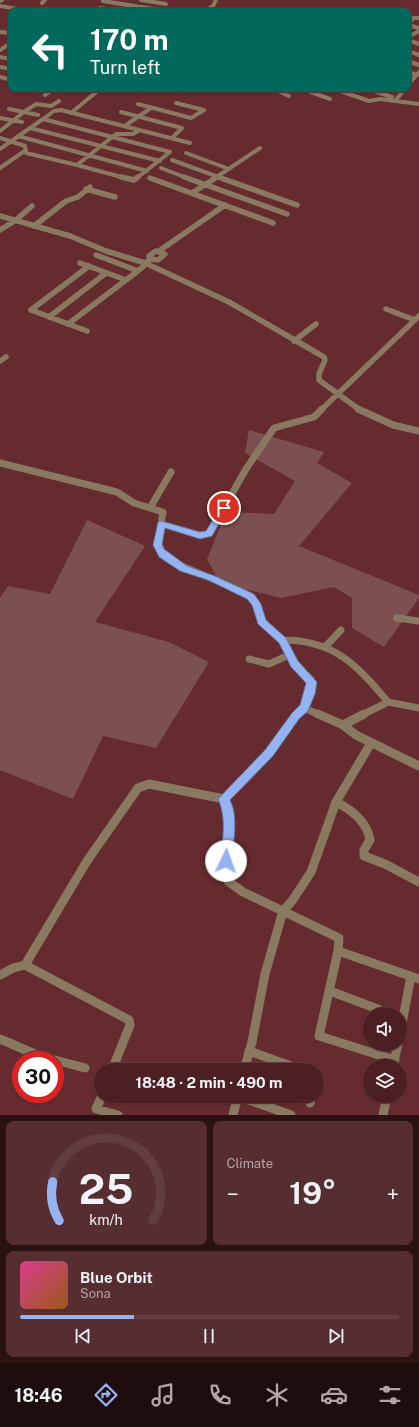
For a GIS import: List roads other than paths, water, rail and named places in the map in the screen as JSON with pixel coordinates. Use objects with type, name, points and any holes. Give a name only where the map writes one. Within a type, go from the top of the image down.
[{"type":"street","points":[[134,8],[142,0],[166,4]]},
{"type":"street","points":[[210,8],[213,6],[216,0]]},
{"type":"street","points":[[103,1],[148,8]]},
{"type":"street","points":[[0,6],[12,8]]},
{"type":"street","points":[[419,18],[412,18],[419,22]]},
{"type":"street","points":[[413,34],[419,30]]},
{"type":"street","points":[[413,34],[419,36]]},
{"type":"street","points":[[46,95],[50,92]]},
{"type":"street","points":[[71,113],[96,92]]},
{"type":"street","points":[[278,92],[289,96]]},
{"type":"street","points":[[311,92],[330,99]]},
{"type":"street","points":[[344,92],[369,101],[380,99],[419,104]]},
{"type":"street","points":[[376,92],[396,100]]},
{"type":"street","points":[[396,100],[401,92]]},
{"type":"street","points":[[1,130],[36,104],[51,106],[59,101]]},
{"type":"street","points":[[138,104],[192,118],[204,110],[176,103]]},
{"type":"street","points":[[126,125],[151,108]]},
{"type":"street","points":[[9,109],[38,115]]},
{"type":"street","points":[[0,149],[56,110],[126,125],[139,130],[190,143]]},
{"type":"street","points":[[121,112],[183,129],[172,138]]},
{"type":"street","points":[[0,118],[22,122]]},
{"type":"street","points":[[0,138],[24,146],[26,153],[134,180],[170,152],[44,119]]},
{"type":"street","points":[[30,128],[160,161]]},
{"type":"street","points":[[1,130],[11,131]]},
{"type":"street","points":[[77,165],[113,136],[118,134],[133,134],[139,130]]},
{"type":"street","points":[[18,136],[147,171]]},
{"type":"street","points":[[192,193],[260,148]]},
{"type":"street","points":[[0,168],[26,150]]},
{"type":"street","points":[[186,153],[229,169]]},
{"type":"street","points":[[172,160],[297,205]]},
{"type":"street","points":[[161,168],[288,214]]},
{"type":"street","points":[[150,178],[273,223]]},
{"type":"street","points":[[34,226],[66,201],[78,196],[88,188],[115,197]]},
{"type":"street","points":[[0,230],[16,220],[32,206]]},
{"type":"street","points":[[68,324],[138,271],[148,262],[149,256],[161,252],[227,206]]},
{"type":"street","points":[[0,216],[70,236],[106,251],[148,262],[229,302],[324,357],[325,360],[318,374],[320,380],[354,407],[393,425],[419,431]]},
{"type":"street","points":[[96,255],[138,271]]},
{"type":"street","points":[[80,263],[126,280]]},
{"type":"street","points":[[87,331],[31,310],[89,266]]},
{"type":"street","points":[[49,317],[106,273]]},
{"type":"street","points":[[161,524],[200,535],[209,534],[246,469],[274,428],[312,418],[320,409],[339,394],[417,318],[386,309]]},
{"type":"street","points":[[294,341],[316,324]]},
{"type":"street","points":[[0,361],[6,357]]},
{"type":"street","points":[[0,463],[117,492],[134,503],[162,512],[158,545],[162,554],[184,568],[251,596],[257,604],[261,622],[283,640],[294,664],[312,682],[310,694],[304,708],[295,716],[269,753],[224,799],[208,798],[149,784],[138,788],[128,800],[88,861],[25,965]]},
{"type":"street","points":[[150,508],[171,472]]},
{"type":"street","points":[[397,618],[419,621]]},
{"type":"street","points":[[326,646],[341,630]]},
{"type":"street","points":[[283,640],[310,642],[326,646],[366,675],[388,702],[407,707],[419,708]]},
{"type":"street","points":[[249,659],[268,664],[289,655]]},
{"type":"street","points":[[343,725],[388,702]]},
{"type":"street","points":[[304,708],[343,725],[356,735],[371,743],[419,765]]},
{"type":"street","points":[[246,1063],[252,1042],[265,974],[283,911],[292,901],[310,872],[336,802],[371,743]]},
{"type":"street","points":[[224,799],[229,817],[226,873],[228,881],[242,892],[338,936],[338,951],[319,1036],[383,1059]]},
{"type":"street","points":[[336,802],[347,808],[363,823],[368,831],[370,840],[364,850],[364,856],[385,864],[419,882]]},
{"type":"street","points":[[338,951],[415,978],[406,1007]]},
{"type":"street","points":[[0,975],[13,968],[25,965],[129,1020],[130,1025],[115,1063]]},
{"type":"street","points":[[330,991],[372,1007]]},
{"type":"street","points":[[0,1039],[28,1051]]},
{"type":"street","points":[[249,1051],[282,1063]]},
{"type":"street","points":[[64,1062],[85,1068]]},
{"type":"street","points":[[233,1115],[238,1096],[291,1115]]},
{"type":"street","points":[[383,1115],[386,1103]]},
{"type":"street","points":[[95,1112],[118,1115]]}]
